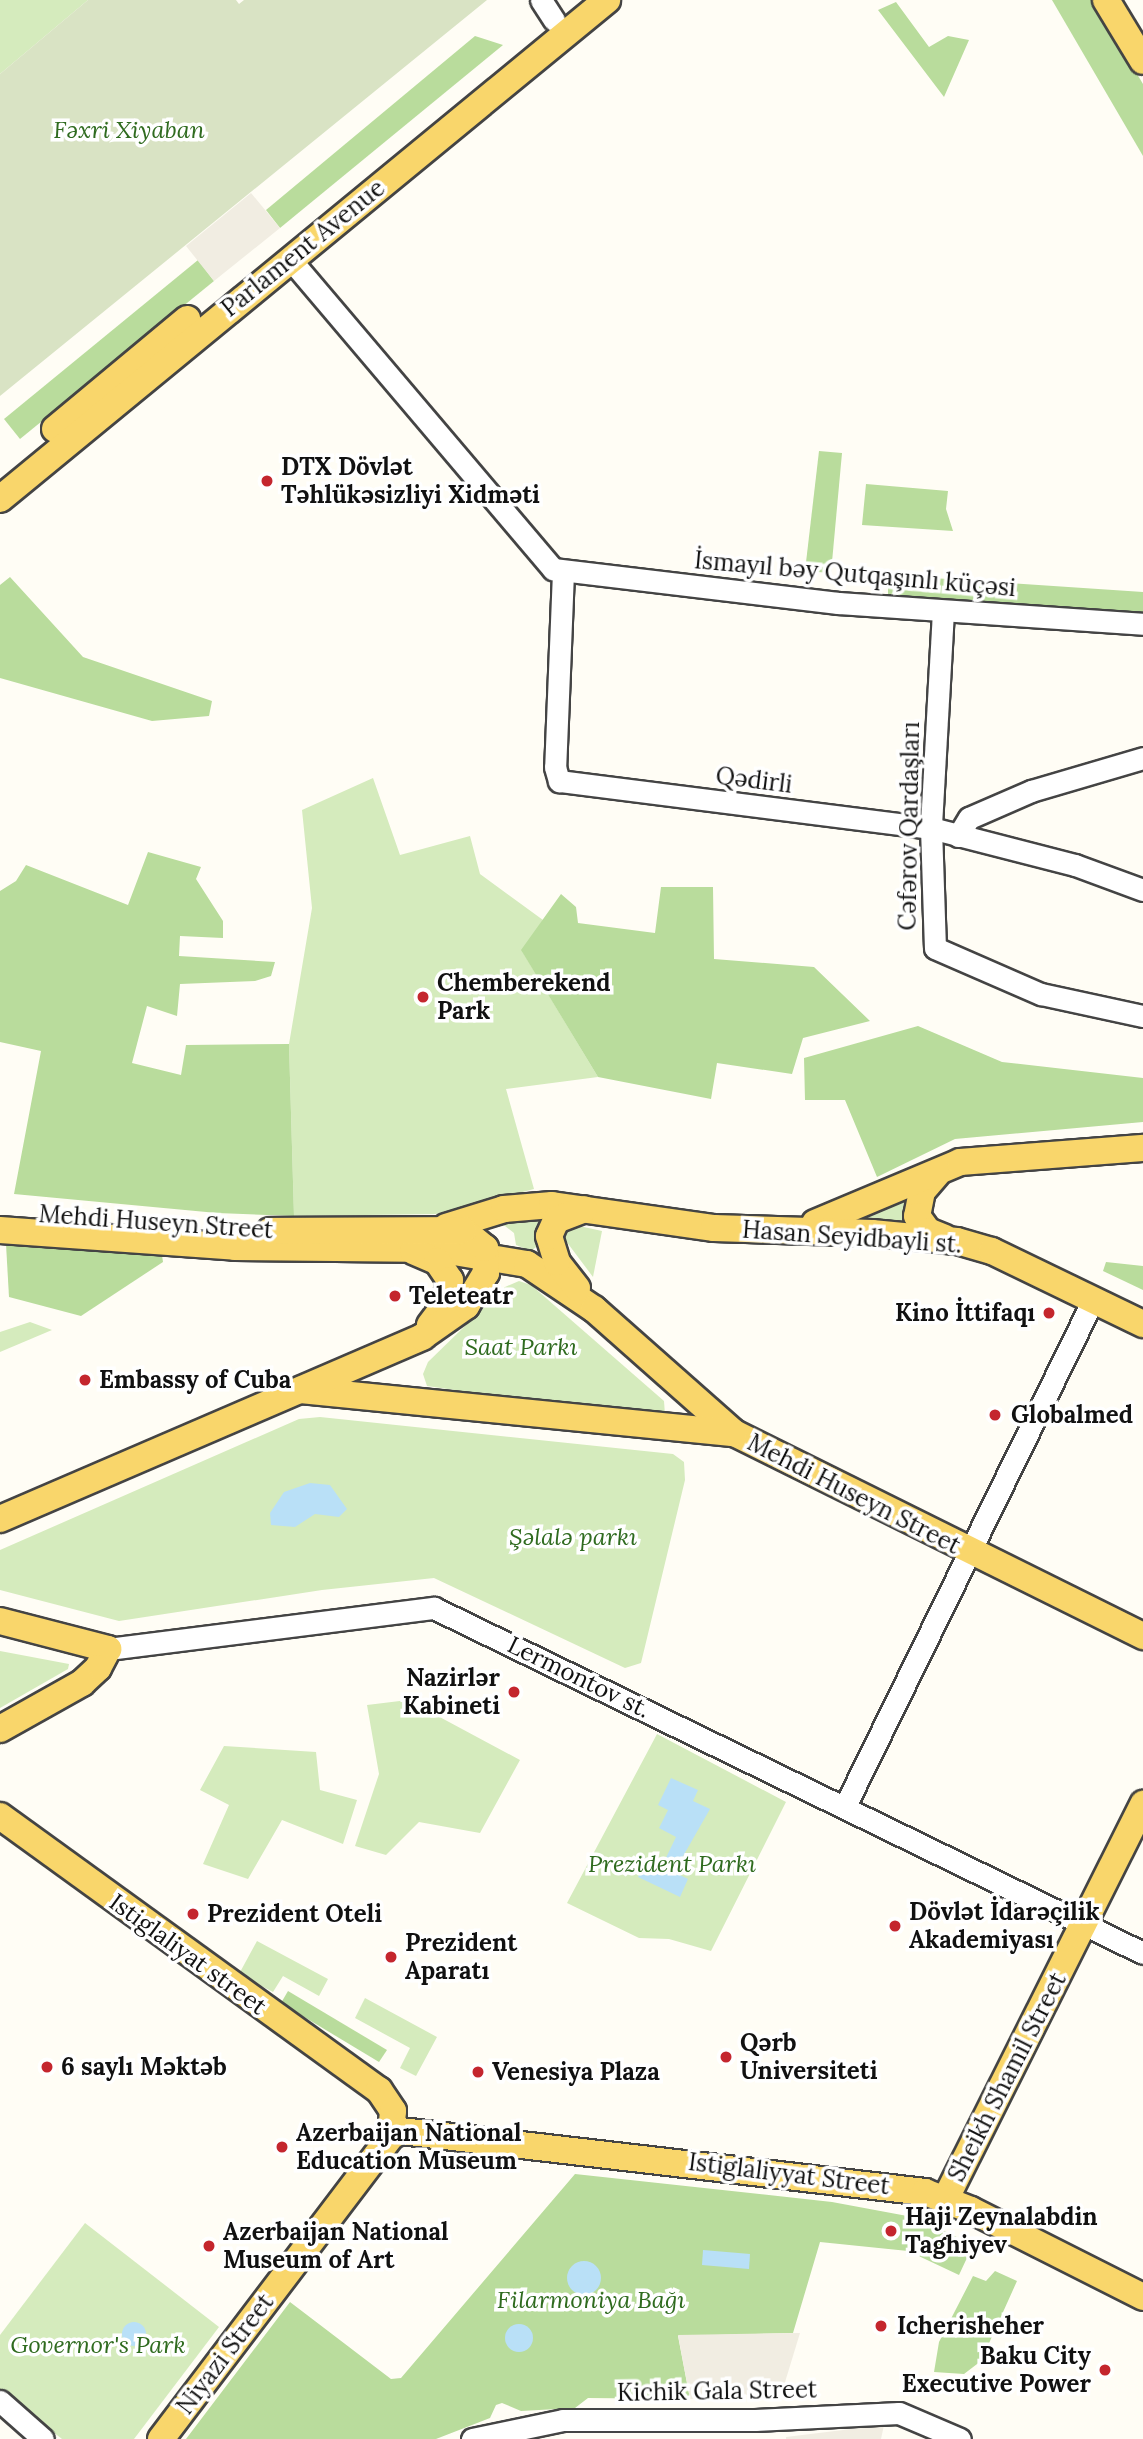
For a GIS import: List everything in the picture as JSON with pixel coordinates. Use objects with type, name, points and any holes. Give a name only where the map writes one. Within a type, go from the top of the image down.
[{"type":"main road","name":"Parlament Avenue","points":[[0,477],[548,10],[579,0]]},
{"type":"main road","name":"Parlament Avenue","points":[[0,499],[607,0]]},
{"type":"main road","points":[[1106,0],[1143,61]]},
{"type":"main road","points":[[772,1230],[838,1217],[951,1165],[984,1158],[1143,1148]]},
{"type":"main road","points":[[951,1165],[928,1181],[916,1208],[920,1225],[928,1231],[957,1241]]},
{"type":"main road","name":"Hasan Seyidbayli st.","points":[[438,1229],[520,1206],[586,1209],[714,1228],[957,1241],[992,1251],[1143,1324]]},
{"type":"main road","points":[[586,1209],[556,1220],[549,1236],[557,1262],[594,1309]]},
{"type":"main road","name":"Mehdi Huseyn Street","points":[[0,1213],[236,1231],[438,1229]]},
{"type":"main road","points":[[438,1229],[473,1234],[487,1254],[543,1272],[594,1309]]},
{"type":"main road","name":"Mehdi Huseyn Street","points":[[0,1230],[235,1247],[401,1248],[487,1254]]},
{"type":"main road","points":[[401,1248],[437,1261],[450,1280],[441,1313],[410,1343]]},
{"type":"main road","points":[[0,1519],[239,1414],[410,1343],[441,1326],[472,1298],[484,1280],[487,1254]]},
{"type":"main road","name":"Mehdi Huseyn Street","points":[[594,1309],[734,1433],[972,1554],[1143,1636]]},
{"type":"main road","points":[[296,1390],[734,1433]]},
{"type":"main road","points":[[0,1621],[108,1649],[98,1668],[82,1683],[0,1729]]},
{"type":"main road","name":"Sheikh Shamil Street","points":[[946,2198],[1143,1804]]},
{"type":"main road","name":"Istiglaliyat street","points":[[0,1816],[379,2090],[393,2111],[391,2136]]},
{"type":"main road","points":[[391,2136],[406,2131],[717,2165],[885,2185],[946,2198],[1143,2297]]},
{"type":"main road","name":"Niyazi Street","points":[[161,2439],[391,2136]]},
{"type":"street","points":[[290,258],[546,562],[563,572]]},
{"type":"street","name":"İsmayıl bəy Qutqaşınlı küçəsi","points":[[563,572],[943,611],[1143,624]]},
{"type":"street","name":"Qədirli","points":[[563,572],[555,767],[559,780],[931,828],[1075,865],[1143,890]]},
{"type":"street","name":"Cəfərov Qardaşları","points":[[943,611],[931,828],[932,940],[941,954],[1041,993],[1143,1016]]},
{"type":"street","points":[[958,836],[969,818],[1031,791],[1143,758]]},
{"type":"street","points":[[845,1805],[972,1554],[1093,1300]]},
{"type":"street","name":"Lermontov st.","points":[[108,1649],[434,1608],[845,1805],[1143,1953]]},
{"type":"street","points":[[0,2401],[43,2439]]},
{"type":"street","name":"Kichik Gala Street","points":[[472,2439],[563,2420],[755,2420],[899,2413],[960,2439]]},
{"type":"green space","points":[[0,0],[88,0],[0,74]]},
{"type":"green space","name":"Fəxri Xiyaban","points":[[88,0],[236,0],[239,4],[244,0],[487,0],[0,396],[0,74]]},
{"type":"green space","points":[[1052,0],[1093,0],[1143,84],[1143,156]]},
{"type":"green space","points":[[896,2],[929,47],[948,36],[969,40],[944,97],[878,10]]},
{"type":"green space","points":[[475,36],[503,45],[280,228],[266,210]]},
{"type":"green space","points":[[198,260],[214,281],[20,439],[4,419]]},
{"type":"green space","points":[[819,451],[842,453],[831,573],[805,571]]},
{"type":"green space","points":[[866,484],[948,491],[946,509],[953,531],[862,525]]},
{"type":"green space","points":[[888,575],[1143,592],[1143,613],[888,597]]},
{"type":"green space","points":[[10,577],[83,657],[212,701],[209,716],[152,721],[0,678],[0,585]]},
{"type":"green space","name":"Chemberekend Park","points":[[373,778],[400,855],[470,836],[480,874],[543,920],[522,951],[598,1077],[506,1089],[534,1189],[436,1214],[294,1216],[289,1044],[312,908],[302,810]]},
{"type":"green space","points":[[148,852],[201,867],[196,879],[223,921],[223,938],[180,936],[179,956],[275,962],[271,976],[255,981],[180,984],[177,1016],[147,1006],[132,1063],[181,1075],[186,1045],[289,1044],[294,1216],[217,1213],[14,1194],[41,1051],[0,1042],[0,891],[16,881],[26,865],[128,905]]},
{"type":"green space","points":[[661,887],[713,887],[714,959],[814,967],[870,1021],[803,1038],[792,1074],[717,1063],[711,1099],[598,1077],[521,950],[561,894],[576,907],[578,923],[655,933]]},
{"type":"green space","points":[[918,1026],[1002,1062],[1143,1078],[1143,1122],[955,1139],[877,1177],[845,1100],[805,1100],[804,1058]]},
{"type":"green space","points":[[905,1194],[902,1224],[846,1222]]},
{"type":"green space","points":[[552,1211],[540,1244],[531,1251],[516,1245],[514,1233],[505,1226],[490,1222]]},
{"type":"green space","points":[[570,1224],[602,1231],[593,1277],[563,1237]]},
{"type":"green space","points":[[6,1244],[161,1249],[163,1262],[81,1316],[9,1297]]},
{"type":"green space","points":[[1106,1262],[1143,1266],[1143,1290],[1103,1271]]},
{"type":"green space","name":"Saat Parkı","points":[[519,1281],[531,1285],[664,1401],[665,1415],[656,1419],[427,1386],[423,1374],[428,1362],[505,1287]]},
{"type":"green space","points":[[30,1322],[52,1330],[0,1352],[0,1332]]},
{"type":"green space","name":"Şəlalə parkı","points":[[320,1417],[673,1454],[684,1462],[685,1480],[641,1663],[625,1668],[434,1578],[322,1590],[119,1621],[0,1590],[0,1550],[299,1419]]},
{"type":"green space","points":[[0,1651],[69,1664],[68,1669],[0,1708]]},
{"type":"green space","points":[[408,1700],[520,1760],[480,1833],[419,1822],[386,1855],[355,1846],[379,1774],[367,1705]]},
{"type":"green space","name":"Prezident Parkı","points":[[657,1734],[786,1802],[711,1951],[669,1939],[639,1938],[567,1903]]},
{"type":"green space","points":[[224,1746],[316,1752],[320,1790],[357,1800],[343,1844],[282,1820],[248,1879],[203,1864],[229,1805],[200,1790]]},
{"type":"green space","points":[[257,1941],[328,1979],[319,1996],[283,1976],[273,1992],[239,1974]]},
{"type":"green space","points":[[288,1991],[387,2050],[379,2062],[281,2003]]},
{"type":"green space","points":[[365,1998],[437,2037],[416,2076],[400,2068],[410,2048],[355,2018]]},
{"type":"green space","name":"Filarmoniya Bağı","points":[[575,2174],[832,2202],[918,2218],[973,2245],[959,2275],[908,2251],[820,2242],[793,2333],[678,2336],[690,2399],[588,2398],[575,2408],[521,2411],[502,2403],[496,2405],[490,2418],[436,2439],[186,2439],[290,2302],[391,2379],[401,2378]]},
{"type":"green space","name":"Governor's Park","points":[[85,2223],[219,2327],[134,2439],[62,2439],[0,2390],[0,2335]]},
{"type":"green space","points":[[995,2271],[1017,2281],[981,2361],[964,2374],[934,2372],[939,2342],[973,2276],[986,2281]]},
{"type":"shaded area","points":[[251,193],[280,228],[214,281],[186,246]]},
{"type":"shaded area","points":[[800,2333],[782,2392],[690,2399],[678,2335]]},
{"type":"shaded area","points":[[884,2425],[881,2439],[786,2439],[786,2437]]},
{"type":"water","points":[[310,1483],[330,1485],[347,1509],[339,1517],[315,1514],[295,1527],[271,1525],[270,1513],[284,1492]]},
{"type":"water","points":[[671,1778],[698,1790],[693,1801],[710,1809],[674,1872],[688,1879],[680,1897],[638,1877],[647,1859],[662,1866],[676,1837],[659,1828],[668,1810],[658,1805]]},
{"type":"water","points":[[703,2250],[750,2254],[749,2269],[702,2265]]},
{"type":"water","points":[[584,2261],[596,2266],[601,2278],[596,2290],[584,2295],[572,2290],[567,2278],[572,2266]]},
{"type":"water","points":[[134,2322],[145,2329],[146,2334],[139,2345],[134,2346],[123,2339],[122,2334],[129,2323]]},
{"type":"water","points":[[519,2324],[529,2328],[533,2338],[529,2348],[519,2352],[509,2348],[505,2338],[509,2328]]},
{"type":"place","name":"DTX Dövlət Təhlükəsizliyi Xidməti","points":[[267,481]]},
{"type":"place","name":"Chemberekend Park","points":[[423,997]]},
{"type":"place","name":"Teleteatr","points":[[395,1296]]},
{"type":"place","name":"Kino İttifaqı","points":[[1049,1313]]},
{"type":"place","name":"Embassy of Cuba","points":[[85,1380]]},
{"type":"place","name":"Globalmed","points":[[995,1415]]},
{"type":"place","name":"Nazirlər Kabineti","points":[[514,1692]]},
{"type":"place","name":"Prezident Oteli","points":[[193,1914]]},
{"type":"place","name":"Dövlət İdarəçilik Akademiyası","points":[[895,1926]]},
{"type":"place","name":"Prezident Aparatı","points":[[391,1957]]},
{"type":"place","name":"Qərb Universiteti","points":[[726,2057]]},
{"type":"place","name":"6 saylı Məktəb","points":[[47,2067]]},
{"type":"place","name":"Venesiya Plaza","points":[[478,2072]]},
{"type":"place","name":"Azerbaijan National Education Museum","points":[[282,2147]]},
{"type":"place","name":"Haji Zeynalabdin Taghiyev","points":[[891,2231]]},
{"type":"place","name":"Azerbaijan National Museum of Art","points":[[209,2246]]},
{"type":"place","name":"Icherisheher","points":[[881,2326]]},
{"type":"place","name":"Baku City Executive Power","points":[[1105,2370]]}]
